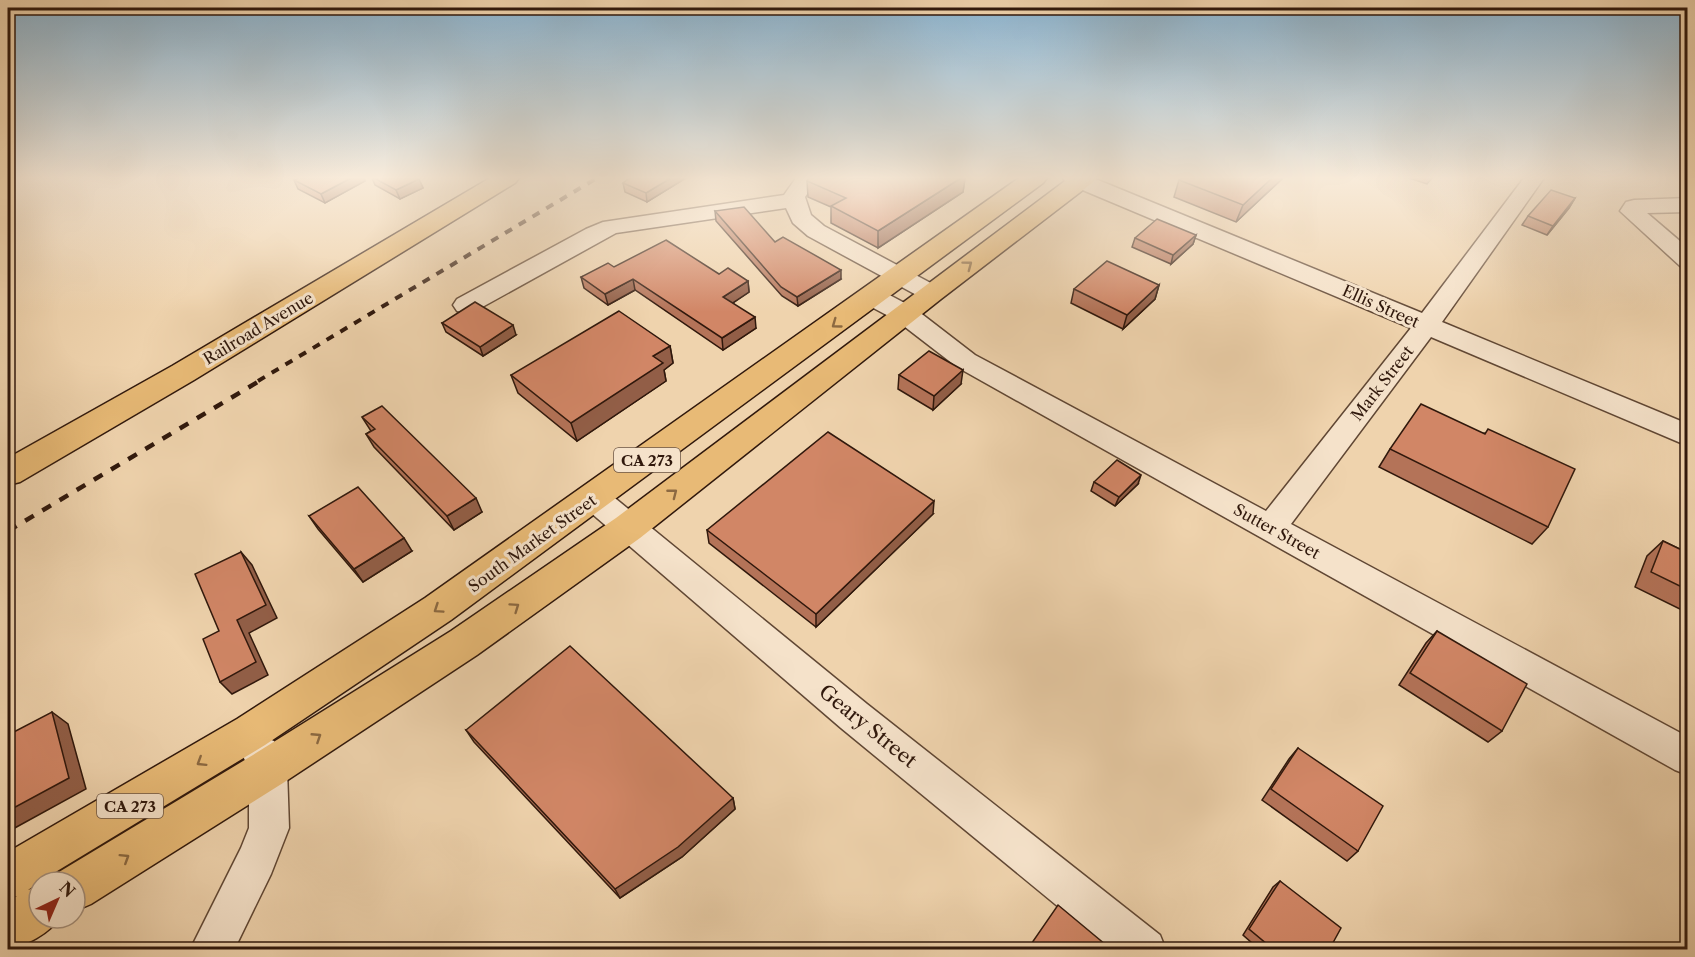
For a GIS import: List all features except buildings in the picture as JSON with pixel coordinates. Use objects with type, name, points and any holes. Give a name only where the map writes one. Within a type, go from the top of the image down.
[{"type":"main road","name":"Railroad Avenue","points":[[8,473],[183,373],[433,223]]},
{"type":"main road","name":"South Market Street","points":[[87,879],[260,750],[438,609],[974,223]]},
{"type":"main road","name":"South Market Street","points":[[8,877],[260,750],[464,643],[628,528],[1023,223]]},
{"type":"main road","points":[[8,927],[27,916]]},
{"type":"street","points":[[466,305],[594,234],[611,227],[639,223]]},
{"type":"street","points":[[806,223],[816,231],[931,293]]},
{"type":"street","name":"Ellis Street","points":[[1183,223],[1688,436]]},
{"type":"street","name":"Mark Street","points":[[1271,527],[1426,326],[1502,223]]},
{"type":"street","points":[[1644,223],[1688,261]]},
{"type":"street","name":"Sutter Street","points":[[873,297],[905,314],[966,361],[1688,757]]},
{"type":"street","name":"Geary Street","points":[[594,498],[845,708],[1145,950]]},
{"type":"street","points":[[211,950],[257,860],[269,828],[260,750]]},
{"type":"railway","points":[[258,381],[522,223]]},
{"type":"railway","points":[[8,531],[261,380]]}]
